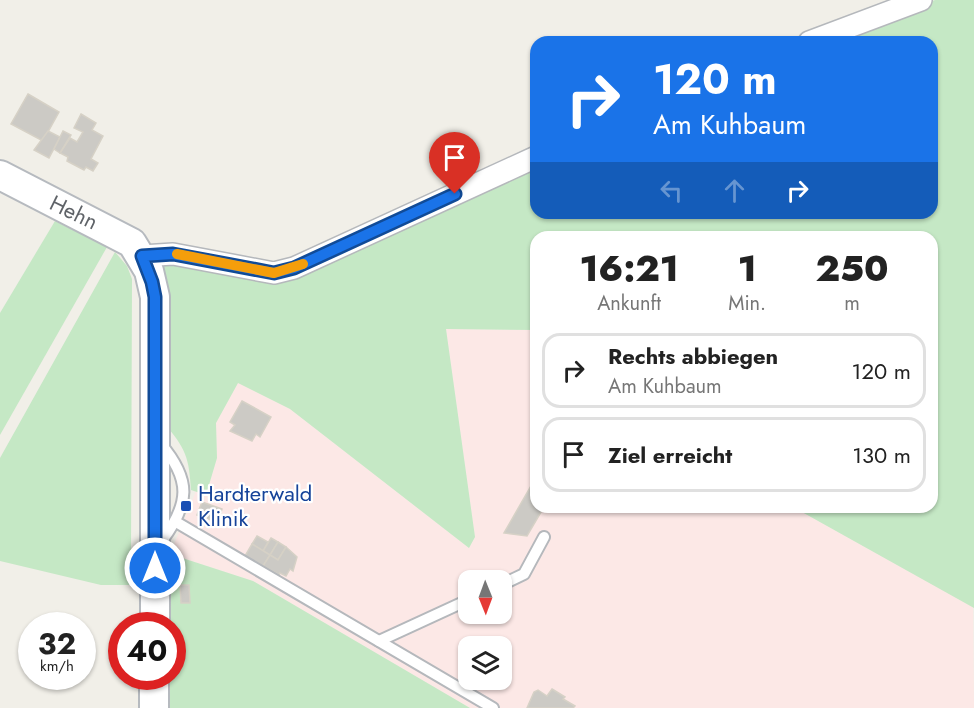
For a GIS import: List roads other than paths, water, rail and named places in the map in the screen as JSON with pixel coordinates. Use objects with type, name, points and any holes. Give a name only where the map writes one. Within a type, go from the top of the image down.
[{"type":"street","points":[[824,36],[921,0]]},
{"type":"street","points":[[155,612],[155,297],[142,256],[173,254],[274,273],[294,268],[530,160]]},
{"type":"street","name":"Hehn","points":[[0,175],[117,233],[132,243],[142,256]]},
{"type":"street","points":[[154,690],[154,708]]},
{"type":"lane","points":[[155,437],[176,462],[184,482],[182,503],[176,522],[155,549]]},
{"type":"lane","points":[[176,522],[493,708]]},
{"type":"lane","points":[[512,580],[524,574],[544,537]]},
{"type":"lane","points":[[379,641],[458,605]]},
{"type":"place","name":"Hardterwald Klinik","points":[[186,506]]}]
